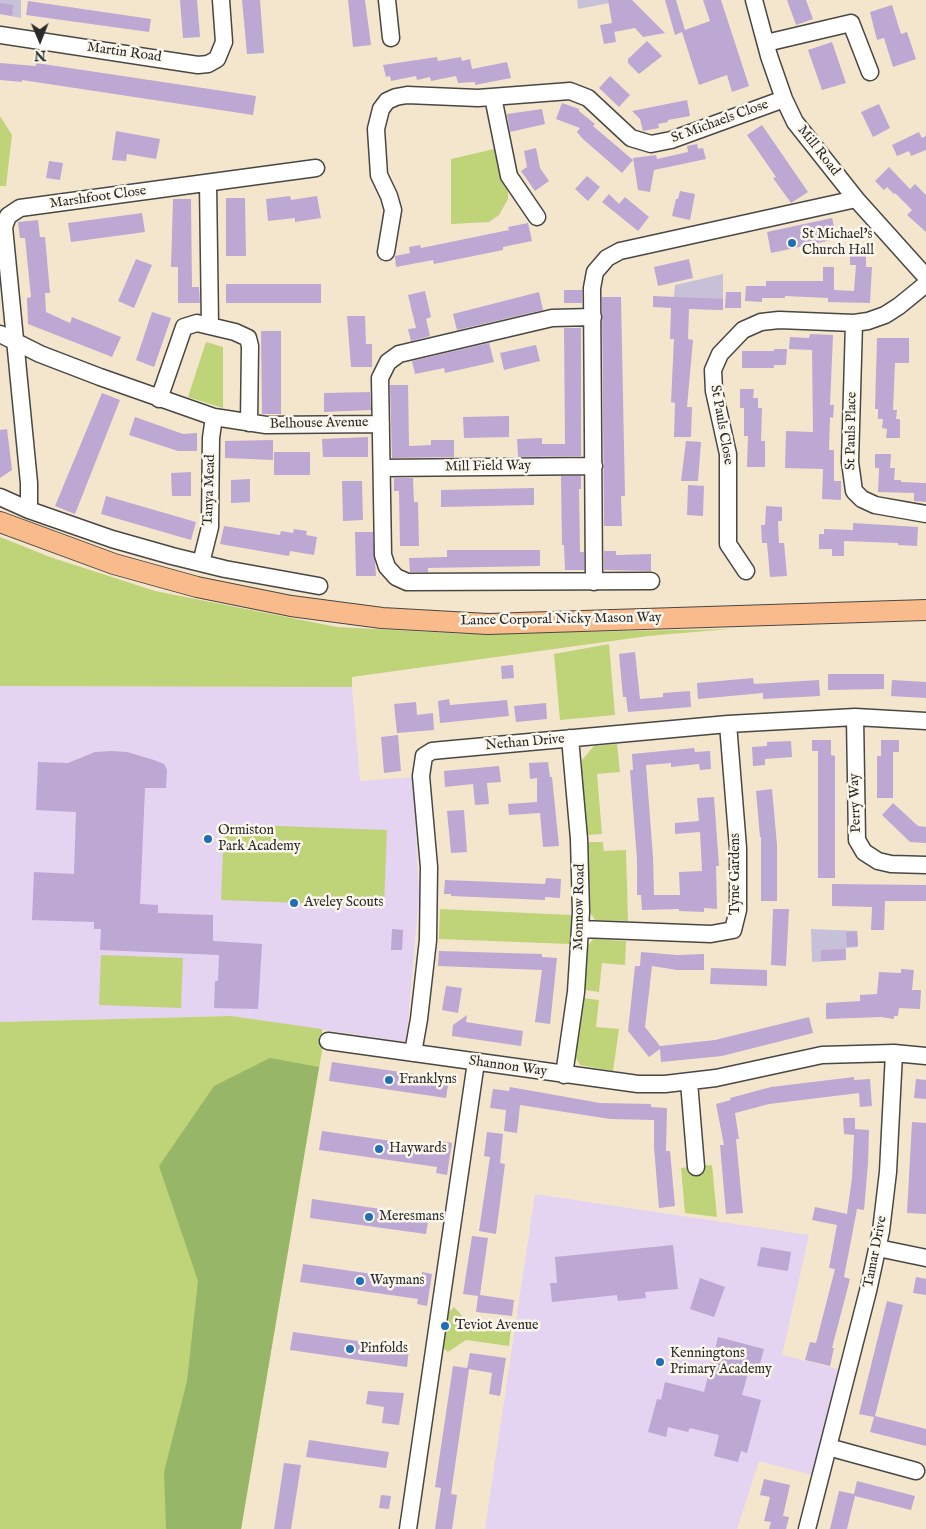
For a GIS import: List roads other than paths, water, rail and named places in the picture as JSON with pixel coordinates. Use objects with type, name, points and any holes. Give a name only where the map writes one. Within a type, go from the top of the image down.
[{"type":"main road","name":"Lance Corporal Nicky Mason Way","points":[[0,522],[114,564],[197,587],[291,606],[382,618],[498,624],[926,610]]},
{"type":"street","name":"Martin Road","points":[[0,35],[198,65],[208,64],[216,59],[224,42],[220,0]]},
{"type":"street","points":[[387,0],[391,38]]},
{"type":"street","name":"Mill Road","points":[[754,0],[784,99],[795,122],[856,199],[926,277]]},
{"type":"street","points":[[766,43],[851,23],[870,72]]},
{"type":"street","name":"St Michaels Close","points":[[386,252],[393,210],[390,196],[379,175],[376,129],[381,109],[387,101],[407,95],[493,97],[570,91],[588,98],[631,138],[651,144],[671,140],[784,99]]},
{"type":"street","points":[[493,97],[509,176],[537,218]]},
{"type":"street","name":"Marshfoot Close","points":[[16,342],[4,227],[8,216],[13,211],[20,208],[316,168]]},
{"type":"street","points":[[208,183],[210,325]]},
{"type":"street","points":[[594,582],[592,288],[595,272],[607,258],[620,251],[856,199]]},
{"type":"street","name":"St Pauls Close","points":[[746,572],[728,544],[728,454],[714,391],[713,370],[731,341],[743,330],[762,322],[779,320],[854,323],[868,321],[885,315],[926,284]]},
{"type":"street","name":"Belhouse Avenue","points":[[0,334],[49,357],[159,399],[214,417],[266,426],[382,424],[380,378],[388,362],[399,354],[552,318],[593,317]]},
{"type":"street","points":[[159,399],[184,327],[197,323],[210,325],[242,334],[248,338],[250,346],[249,423]]},
{"type":"street","name":"St Pauls Place","points":[[854,323],[850,462],[854,491],[862,499],[875,505],[926,514]]},
{"type":"street","points":[[16,342],[29,483],[29,510]]},
{"type":"street","name":"Tanya Mead","points":[[201,563],[211,511],[211,438],[214,417]]},
{"type":"street","points":[[382,424],[383,555],[387,567],[396,577],[407,582],[651,581]]},
{"type":"street","name":"Mill Field Way","points":[[382,468],[594,466]]},
{"type":"street","points":[[0,497],[29,510],[112,539],[201,563],[319,586]]},
{"type":"street","name":"Nethan Drive","points":[[412,1053],[423,992],[428,940],[429,867],[421,776],[424,756],[437,751],[728,724],[855,717],[926,720]]},
{"type":"street","name":"Perry Way","points":[[855,717],[857,840],[864,852],[878,861],[891,864],[926,865]]},
{"type":"street","name":"Tyne Gardens","points":[[581,929],[710,934],[733,930],[738,910],[738,848],[728,724]]},
{"type":"street","name":"Monnow Road","points":[[564,1075],[576,992],[581,929],[581,876],[570,738]]},
{"type":"street","name":"Shannon Way","points":[[328,1041],[638,1084],[689,1082],[725,1077],[822,1055],[894,1053],[926,1056]]},
{"type":"street","name":"Tamar Drive","points":[[807,1529],[878,1248],[888,1172],[894,1053]]},
{"type":"street","points":[[408,1529],[476,1062]]},
{"type":"street","points":[[689,1082],[696,1167]]},
{"type":"street","points":[[878,1248],[926,1258]]},
{"type":"street","points":[[828,1447],[916,1471]]},
{"type":"place","name":"St Michael's Church Hall","points":[[792,243]]},
{"type":"place","name":"Ormiston Park Academy","points":[[208,839]]},
{"type":"place","name":"Aveley Scouts","points":[[294,903]]},
{"type":"place","name":"Franklyns","points":[[389,1080]]},
{"type":"place","name":"Haywards","points":[[379,1149]]},
{"type":"place","name":"Meresmans","points":[[369,1217]]},
{"type":"place","name":"Waymans","points":[[360,1281]]},
{"type":"place","name":"Teviot Avenue","points":[[445,1326]]},
{"type":"place","name":"Pinfolds","points":[[350,1349]]},
{"type":"place","name":"Kenningtons Primary Academy","points":[[660,1362]]}]
